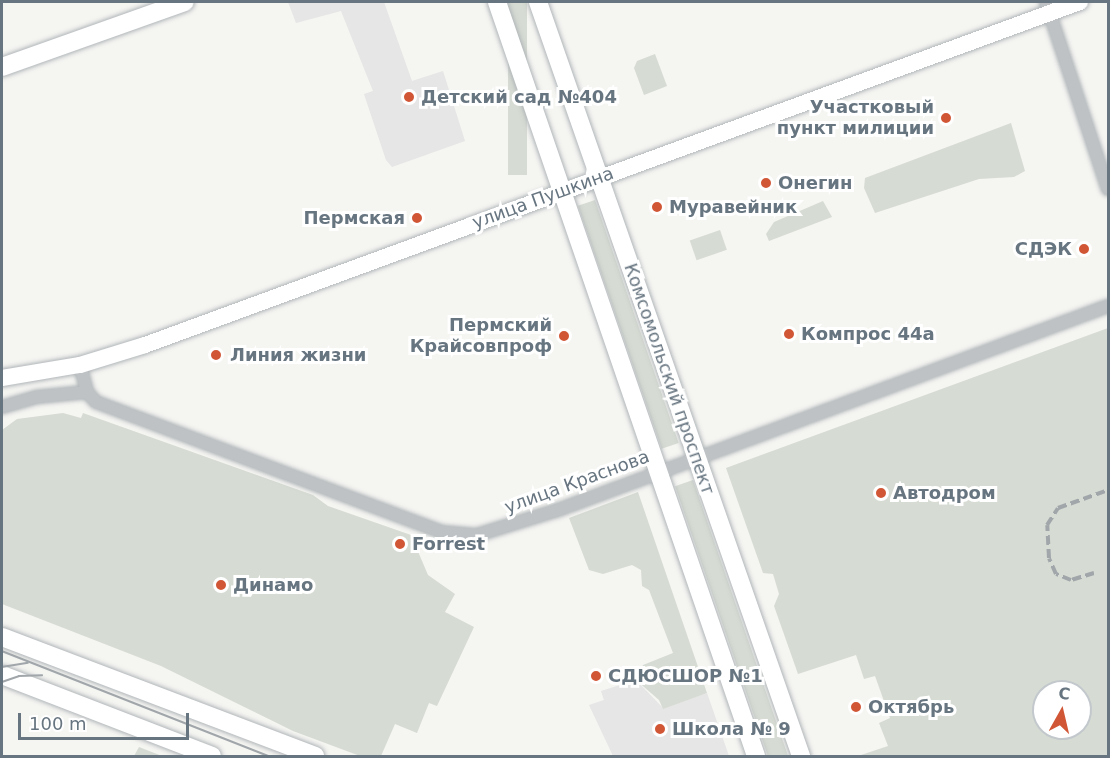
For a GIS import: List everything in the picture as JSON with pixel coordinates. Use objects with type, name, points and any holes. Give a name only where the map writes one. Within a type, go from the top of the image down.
[{"type":"main road","points":[[2,67],[185,2]]},
{"type":"main road","points":[[496,2],[756,756]]},
{"type":"main road","name":"Комсомольский проспект","points":[[538,2],[801,756]]},
{"type":"main road","name":"улица Пушкина","points":[[2,378],[80,365],[145,345],[599,177],[1047,7],[1080,2]]},
{"type":"main road","points":[[2,637],[315,756]]},
{"type":"main road","points":[[2,675],[212,756]]},
{"type":"street","points":[[1047,7],[1108,189]]},
{"type":"street","name":"улица Краснова","points":[[87,392],[96,402],[441,532],[461,536],[494,531],[1108,306]]},
{"type":"street","points":[[2,407],[36,397],[87,392],[80,365]]},
{"type":"shaded area","name":"Детский сад №404","points":[[288,2],[384,2],[412,81],[443,71],[465,141],[392,167],[386,160],[364,94],[373,91],[341,11],[296,23]]},
{"type":"shaded area","points":[[508,2],[527,2],[527,175],[508,175]]},
{"type":"shaded area","points":[[655,54],[667,86],[644,95],[634,68],[637,61]]},
{"type":"shaded area","points":[[1011,123],[1025,171],[1014,177],[979,179],[875,213],[864,188],[865,178]]},
{"type":"shaded area","points":[[595,200],[679,443],[662,449],[578,206]]},
{"type":"shaded area","points":[[823,201],[832,217],[769,241],[766,234],[774,222]]},
{"type":"shaded area","points":[[720,230],[727,250],[697,260],[690,240]]},
{"type":"shaded area","points":[[1108,328],[1108,756],[858,756],[888,746],[879,723],[890,718],[875,676],[864,679],[856,655],[798,674],[774,606],[779,594],[773,574],[763,573],[726,468]]},
{"type":"shaded area","name":"Динамо","points":[[63,413],[81,418],[83,413],[313,495],[328,506],[411,535],[428,575],[455,594],[445,612],[474,627],[437,706],[429,703],[417,733],[395,724],[381,756],[360,756],[293,731],[161,666],[2,604],[2,430],[17,419]]},
{"type":"shaded area","points":[[693,480],[788,756],[768,756],[675,486]]},
{"type":"shaded area","points":[[638,492],[707,693],[663,709],[659,700],[636,680],[643,665],[673,653],[649,590],[642,586],[641,570],[632,565],[603,574],[589,570],[569,518]]},
{"type":"shaded area","name":"Школа № 9","points":[[636,680],[663,708],[707,693],[729,756],[613,756],[589,705],[604,700],[601,691]]},
{"type":"shaded area","points":[[139,747],[162,756],[134,756]]},
{"type":"tram line","points":[[2,651],[268,756]]},
{"type":"tram line","points":[[2,667],[28,663]]},
{"type":"tram line","points":[[2,682],[19,676],[42,675]]},
{"type":"railway","points":[[1094,573],[1071,580],[1056,574],[1049,558],[1047,525],[1058,508],[1108,490]]},
{"type":"place","name":"Детский сад №404","points":[[409,97]]},
{"type":"place","name":"Участковый пункт милиции","points":[[946,118]]},
{"type":"place","name":"Онегин","points":[[766,183]]},
{"type":"place","name":"Муравейник","points":[[657,207]]},
{"type":"place","name":"Пермская","points":[[417,218]]},
{"type":"place","name":"СДЭК","points":[[1084,249]]},
{"type":"place","name":"Компрос 44а","points":[[789,334]]},
{"type":"place","name":"Пермский Крайсовпроф","points":[[564,336]]},
{"type":"place","name":"Линия жизни","points":[[216,355]]},
{"type":"place","name":"Автодром","points":[[881,493]]},
{"type":"place","name":"Forrest","points":[[400,544]]},
{"type":"place","name":"Динамо","points":[[221,585]]},
{"type":"place","name":"СДЮСШОР №1","points":[[596,676]]},
{"type":"place","name":"Октябрь","points":[[856,707]]},
{"type":"place","name":"Школа № 9","points":[[660,729]]}]
